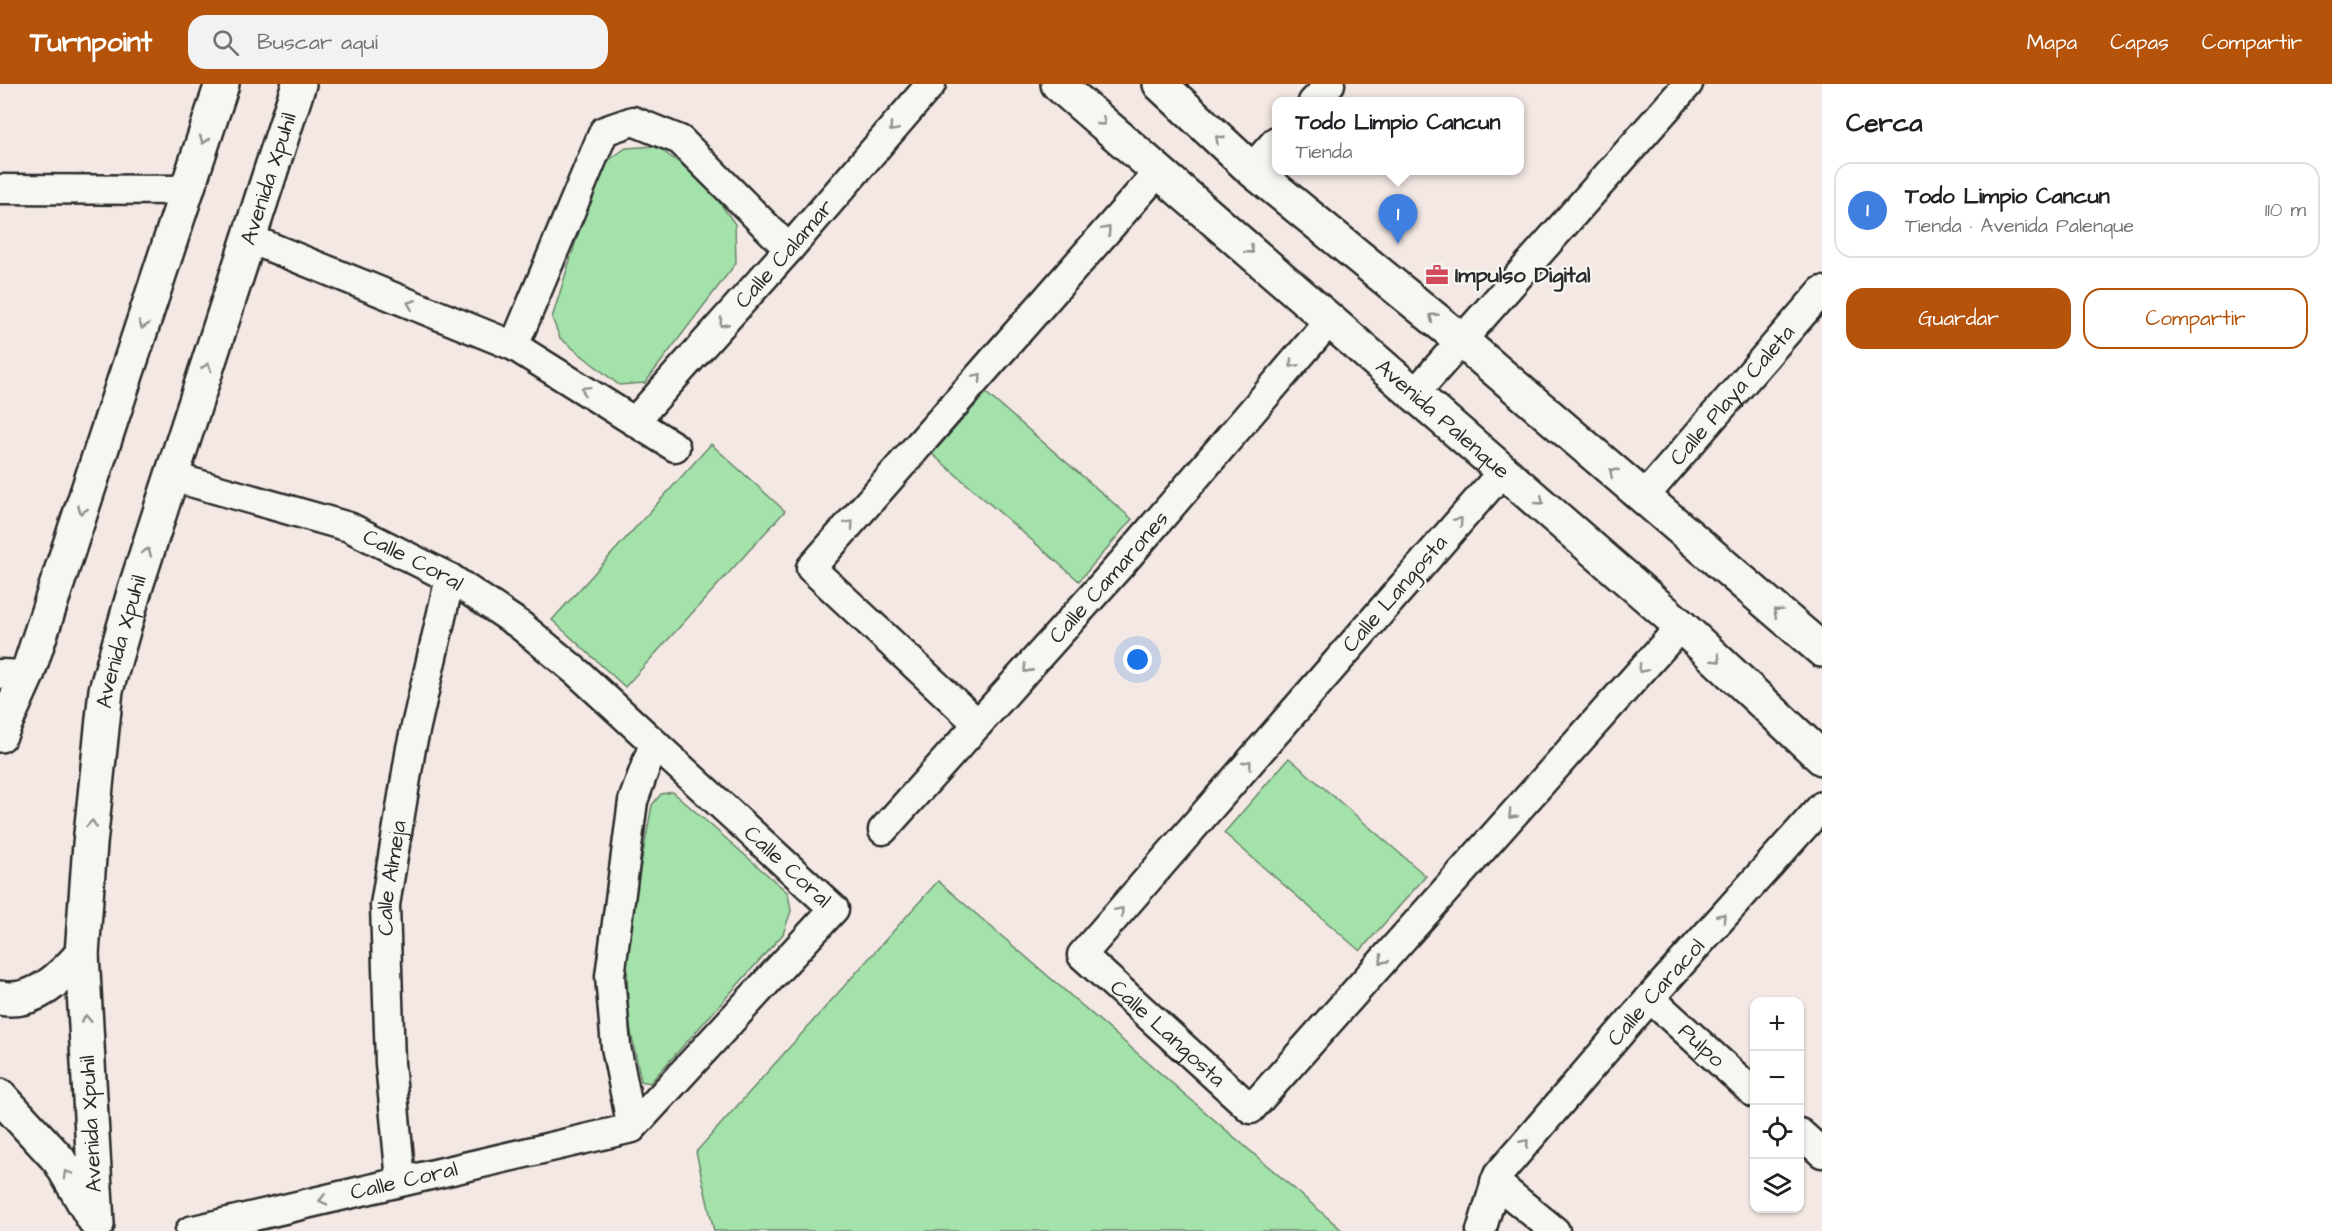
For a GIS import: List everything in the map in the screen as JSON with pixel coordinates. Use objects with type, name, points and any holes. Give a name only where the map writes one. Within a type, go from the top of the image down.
[{"type":"street","points":[[0,735],[14,675],[188,190],[222,84]]},
{"type":"street","name":"Avenida Xpuhil","points":[[97,1228],[82,954],[90,844],[106,690],[135,589],[299,84]]},
{"type":"street","name":"Calle Calamar","points":[[635,421],[789,249],[931,84]]},
{"type":"street","name":"Avenida Palenque","points":[[1058,84],[1416,392],[1681,626],[1822,758]]},
{"type":"street","points":[[1160,84],[1251,169],[1462,341],[1643,498],[1820,645]]},
{"type":"street","points":[[1318,97],[1330,84]]},
{"type":"street","points":[[1416,392],[1688,84]]},
{"type":"street","points":[[514,346],[604,131],[633,121],[680,140],[789,249]]},
{"type":"street","points":[[1251,169],[1272,145]]},
{"type":"street","points":[[978,724],[811,568],[1158,171]]},
{"type":"street","points":[[0,189],[188,190]]},
{"type":"street","points":[[248,238],[514,346],[675,447]]},
{"type":"street","name":"Calle Playa Caleta","points":[[1643,498],[1822,291]]},
{"type":"street","name":"Calle Camarones","points":[[883,830],[1123,562],[1331,320]]},
{"type":"street","name":"Calle Langosta","points":[[1504,470],[1082,955],[1251,1109],[1681,626]]},
{"type":"street","name":"Calle Coral","points":[[173,477],[349,527],[450,578],[520,625],[578,673],[834,909],[632,1128],[190,1231]]},
{"type":"street","name":"Calle Almeja","points":[[400,1181],[390,1063],[385,905],[411,748],[450,578]]},
{"type":"street","points":[[632,1128],[616,1047],[610,976],[633,801],[654,743]]},
{"type":"street","name":"Calle Caracol","points":[[1481,1231],[1498,1175],[1650,998],[1822,806]]},
{"type":"street","points":[[0,999],[7,1000],[34,994],[58,980],[82,954]]},
{"type":"street","name":"Pulpo","points":[[1650,998],[1750,1088]]},
{"type":"street","points":[[0,1096],[59,1160],[97,1228]]},
{"type":"street","points":[[1804,1137],[1822,1153]]},
{"type":"street","points":[[1496,1182],[1555,1231]]},
{"type":"green space","points":[[656,146],[704,181],[735,224],[736,263],[645,383],[619,385],[560,338],[552,318],[599,167],[626,148]]},
{"type":"green space","points":[[986,393],[1132,519],[1079,581],[932,454]]},
{"type":"green space","points":[[711,444],[785,511],[625,687],[552,620]]},
{"type":"green space","points":[[1289,758],[1426,876],[1360,951],[1224,833]]},
{"type":"green space","points":[[673,792],[788,893],[791,911],[783,934],[650,1083],[641,1081],[628,1018],[627,939],[652,805],[661,794]]},
{"type":"green space","points":[[938,881],[1343,1231],[714,1231],[696,1152]]},
{"type":"place","name":"Todo Limpio Cancun","points":[[1398,244]]},
{"type":"place","name":"Impulso Digital","points":[[1437,275]]}]
